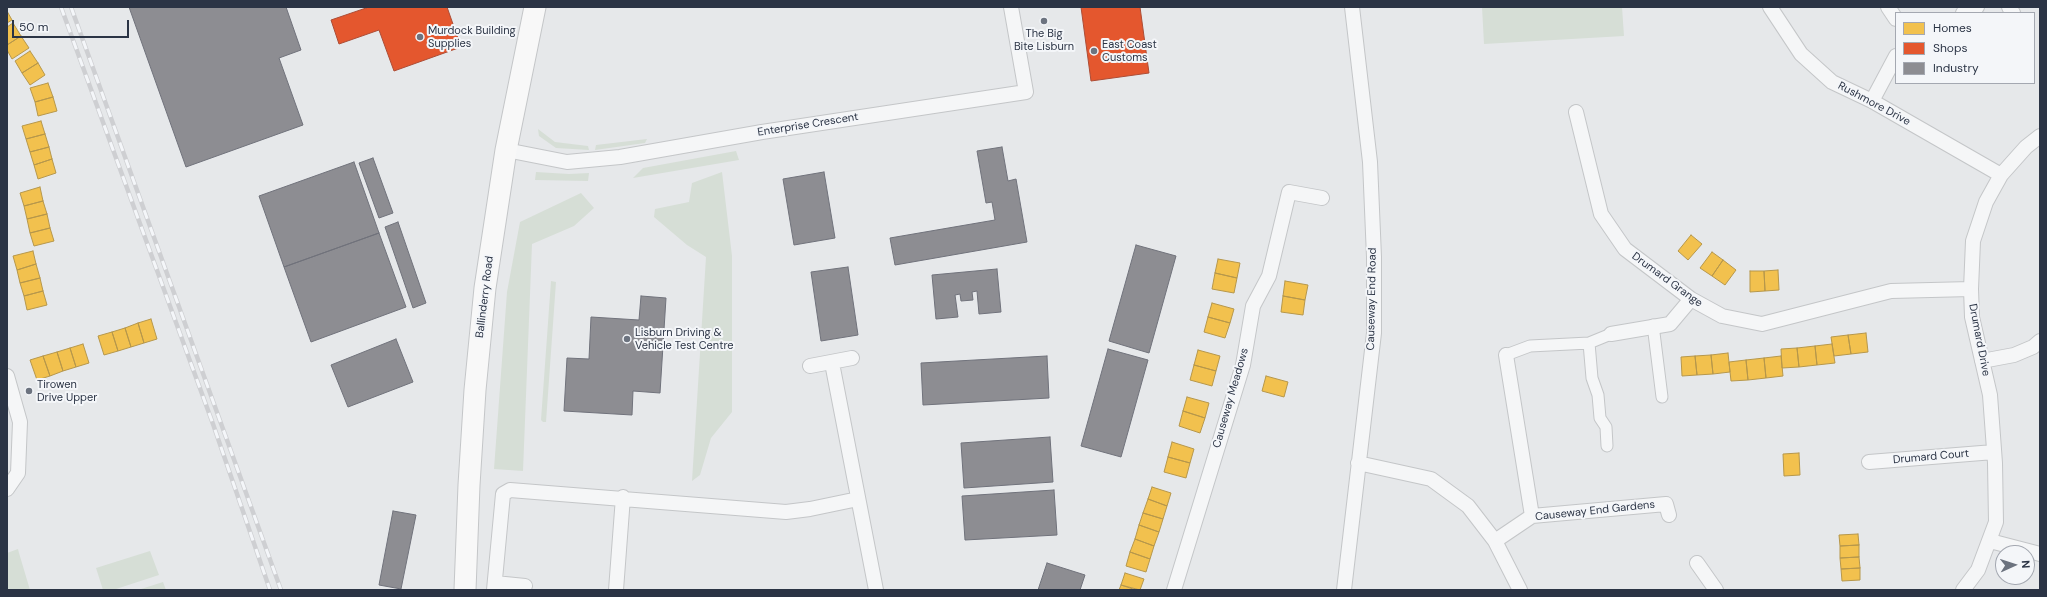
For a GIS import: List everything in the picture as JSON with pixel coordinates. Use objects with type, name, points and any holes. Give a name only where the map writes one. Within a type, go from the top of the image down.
[{"type":"main road","name":"Ballinderry Road","points":[[465,590],[469,484],[475,390],[486,288],[506,150],[535,7]]},
{"type":"street","name":"Enterprise Crescent","points":[[506,150],[567,162],[620,158],[762,132],[1026,92],[1011,7]]},
{"type":"street","name":"Causeway End Road","points":[[1344,590],[1374,333],[1374,257],[1370,162],[1352,7]]},
{"type":"street","name":"Rushmore Drive","points":[[1770,7],[1801,54],[1832,82],[1872,101],[2001,175]]},
{"type":"street","points":[[1888,7],[1895,18]]},
{"type":"street","points":[[1965,12],[1977,7]]},
{"type":"street","points":[[1872,101],[1895,58]]},
{"type":"street","name":"Drumard Grange","points":[[1576,112],[1601,214],[1625,249],[1691,299],[1722,316],[1762,324],[1890,291],[1970,289]]},
{"type":"street","name":"Drumard Drive","points":[[1963,590],[1978,570],[1996,522],[1994,452],[1990,395],[1972,317],[1970,289],[1974,241],[1986,202],[2001,175],[2026,147],[2040,136]]},
{"type":"street","name":"Causeway Meadows","points":[[1174,590],[1243,365],[1253,306],[1269,276],[1289,192],[1322,198]]},
{"type":"street","points":[[1532,516],[1506,355],[1530,346],[1589,343],[1611,334],[1653,325],[1670,324],[1691,299]]},
{"type":"street","points":[[1653,325],[1662,397]]},
{"type":"street","points":[[1982,361],[2014,355],[2033,347],[2040,341]]},
{"type":"street","points":[[1589,343],[1592,378],[1598,395],[1600,418],[1606,427],[1607,446]]},
{"type":"street","points":[[810,366],[852,358]]},
{"type":"street","points":[[832,362],[876,590]]},
{"type":"street","points":[[7,376],[20,422],[18,473],[7,489]]},
{"type":"street","name":"Drumard Court","points":[[1869,462],[1994,452]]},
{"type":"street","points":[[1358,463],[1431,479],[1468,506],[1495,541],[1520,590]]},
{"type":"street","points":[[525,586],[494,586],[503,494],[510,490],[623,497],[786,512],[810,509],[858,499]]},
{"type":"street","points":[[616,590],[623,497]]},
{"type":"street","name":"Causeway End Gardens","points":[[1495,541],[1532,516],[1666,504],[1669,515]]},
{"type":"street","points":[[1990,541],[2040,554]]},
{"type":"street","points":[[1697,563],[1716,590]]},
{"type":"shaded area","points":[[1482,7],[1622,7],[1624,36],[1484,44]]},
{"type":"shaded area","points":[[538,129],[555,142],[588,146],[589,150],[556,148],[539,136]]},
{"type":"shaded area","points":[[647,139],[645,143],[595,150],[596,145]]},
{"type":"shaded area","points":[[736,151],[739,160],[633,178],[643,168]]},
{"type":"shaded area","points":[[536,172],[569,174],[589,173],[588,181],[535,180]]},
{"type":"shaded area","points":[[722,172],[732,256],[732,412],[711,438],[700,475],[692,481],[706,257],[687,245],[654,217],[655,209],[689,202],[692,183]]},
{"type":"shaded area","points":[[581,193],[594,208],[574,226],[532,244],[523,471],[494,469],[507,292],[520,222]]},
{"type":"shaded area","points":[[551,281],[556,282],[546,422],[543,422],[541,420]]},
{"type":"shaded area","points":[[18,549],[30,590],[7,590],[7,553]]},
{"type":"shaded area","points":[[150,551],[159,575],[113,590],[103,590],[96,568]]},
{"type":"shaded area","points":[[163,582],[166,590],[138,590]]},
{"type":"building: Homes","points":[[7,11],[12,20],[7,23]]},
{"type":"building: Homes","points":[[13,23],[21,36],[7,45],[7,27]]},
{"type":"building: Homes","points":[[21,36],[29,48],[12,59],[7,50],[7,45]]},
{"type":"building: Homes","points":[[30,51],[38,63],[22,73],[15,61]]},
{"type":"building: Homes","points":[[38,63],[45,75],[30,85],[22,73]]},
{"type":"building: Homes","points":[[48,83],[53,97],[35,102],[30,88]]},
{"type":"building: Homes","points":[[53,97],[57,111],[38,116],[35,102]]},
{"type":"building: Homes","points":[[41,121],[45,134],[26,139],[22,126]]},
{"type":"building: Homes","points":[[45,134],[49,147],[30,152],[26,139]]},
{"type":"building: Homes","points":[[49,147],[52,159],[34,165],[30,152]]},
{"type":"building: Homes","points":[[52,159],[56,173],[38,179],[34,165]]},
{"type":"building: Homes","points":[[40,187],[43,201],[24,206],[20,193]]},
{"type":"building: Homes","points":[[43,201],[47,214],[27,219],[24,206]]},
{"type":"building: Homes","points":[[47,214],[50,228],[30,233],[27,219]]},
{"type":"building: Homes","points":[[50,228],[54,241],[34,246],[30,233]]},
{"type":"building: Homes","points":[[1691,235],[1702,244],[1688,260],[1678,251]]},
{"type":"building: Homes","points":[[33,251],[36,264],[17,270],[13,256]]},
{"type":"building: Homes","points":[[1712,252],[1723,260],[1712,276],[1700,268]]},
{"type":"building: Homes","points":[[1218,259],[1240,263],[1237,278],[1215,273]]},
{"type":"building: Homes","points":[[1723,260],[1736,270],[1725,285],[1712,276]]},
{"type":"building: Homes","points":[[36,264],[40,278],[20,283],[17,270]]},
{"type":"building: Homes","points":[[1778,270],[1779,290],[1765,291],[1764,271]]},
{"type":"building: Homes","points":[[1750,271],[1764,271],[1765,291],[1750,292]]},
{"type":"building: Homes","points":[[1215,273],[1237,278],[1234,293],[1212,289]]},
{"type":"building: Homes","points":[[40,278],[43,291],[24,296],[20,283]]},
{"type":"building: Homes","points":[[1285,281],[1308,285],[1305,300],[1283,296]]},
{"type":"building: Homes","points":[[43,291],[47,305],[27,310],[24,296]]},
{"type":"building: Homes","points":[[1283,296],[1305,300],[1303,315],[1281,312]]},
{"type":"building: Homes","points":[[1212,303],[1234,309],[1230,323],[1208,317]]},
{"type":"building: Homes","points":[[1208,317],[1230,323],[1225,338],[1204,332]]},
{"type":"building: Homes","points":[[151,319],[157,339],[144,343],[138,323]]},
{"type":"building: Homes","points":[[138,323],[144,343],[131,347],[125,328]]},
{"type":"building: Homes","points":[[125,328],[131,347],[118,351],[112,332]]},
{"type":"building: Homes","points":[[112,332],[118,351],[104,355],[98,336]]},
{"type":"building: Homes","points":[[1866,333],[1868,352],[1851,354],[1848,335]]},
{"type":"building: Homes","points":[[1848,335],[1851,354],[1834,356],[1831,337]]},
{"type":"building: Homes","points":[[83,344],[89,363],[76,367],[70,348]]},
{"type":"building: Homes","points":[[1832,344],[1835,363],[1817,365],[1815,346]]},
{"type":"building: Homes","points":[[1815,346],[1817,365],[1799,367],[1797,348]]},
{"type":"building: Homes","points":[[70,348],[76,367],[63,371],[57,352]]},
{"type":"building: Homes","points":[[1797,348],[1799,367],[1782,368],[1781,349]]},
{"type":"building: Homes","points":[[1198,350],[1220,356],[1216,371],[1194,365]]},
{"type":"building: Homes","points":[[57,352],[63,371],[50,376],[43,356]]},
{"type":"building: Homes","points":[[1728,353],[1730,372],[1713,374],[1711,355]]},
{"type":"building: Homes","points":[[1711,355],[1713,374],[1697,375],[1695,356]]},
{"type":"building: Homes","points":[[43,356],[50,376],[37,380],[30,360]]},
{"type":"building: Homes","points":[[1695,356],[1697,375],[1682,376],[1681,357]]},
{"type":"building: Homes","points":[[1781,356],[1783,376],[1766,378],[1764,358]]},
{"type":"building: Homes","points":[[1764,358],[1766,378],[1748,380],[1746,360]]},
{"type":"building: Homes","points":[[1746,360],[1748,380],[1731,381],[1729,362]]},
{"type":"building: Homes","points":[[1194,365],[1216,371],[1212,386],[1190,380]]},
{"type":"building: Homes","points":[[1266,376],[1288,382],[1284,397],[1262,391]]},
{"type":"building: Homes","points":[[1187,397],[1209,403],[1205,418],[1183,411]]},
{"type":"building: Homes","points":[[1183,411],[1205,418],[1200,433],[1179,426]]},
{"type":"building: Homes","points":[[1172,442],[1194,449],[1190,463],[1168,457]]},
{"type":"building: Homes","points":[[1799,453],[1800,475],[1784,476],[1783,454]]},
{"type":"building: Homes","points":[[1168,457],[1190,463],[1186,478],[1164,472]]},
{"type":"building: Homes","points":[[1152,487],[1171,493],[1167,506],[1148,499]]},
{"type":"building: Homes","points":[[1148,499],[1167,506],[1163,519],[1143,513]]},
{"type":"building: Homes","points":[[1143,513],[1163,519],[1159,532],[1139,525]]},
{"type":"building: Homes","points":[[1139,525],[1159,532],[1154,546],[1135,539]]},
{"type":"building: Homes","points":[[1858,534],[1859,545],[1840,546],[1839,535]]},
{"type":"building: Homes","points":[[1135,539],[1154,546],[1150,559],[1130,552]]},
{"type":"building: Homes","points":[[1859,545],[1859,557],[1840,558],[1840,546]]},
{"type":"building: Homes","points":[[1130,552],[1150,559],[1146,572],[1126,566]]},
{"type":"building: Homes","points":[[1859,557],[1860,568],[1841,569],[1840,558]]},
{"type":"building: Homes","points":[[1860,568],[1860,580],[1842,581],[1841,569]]},
{"type":"building: Homes","points":[[1125,573],[1144,579],[1140,590],[1121,585]]},
{"type":"building: Homes","points":[[1121,585],[1136,590],[1119,590]]},
{"type":"building: Shops","name":"Murdock Building Supplies","points":[[369,7],[447,7],[461,47],[394,71],[379,30],[339,44],[331,20]]},
{"type":"building: Shops","points":[[1081,7],[1140,7],[1149,73],[1091,81]]},
{"type":"building: Industry","points":[[129,7],[286,7],[301,50],[279,58],[303,125],[186,167]]},
{"type":"building: Industry","points":[[1002,147],[1008,181],[1016,179],[1027,242],[895,265],[890,238],[995,220],[992,202],[986,203],[977,151]]},
{"type":"building: Industry","points":[[373,158],[393,213],[379,218],[359,163]]},
{"type":"building: Industry","points":[[354,162],[379,233],[284,267],[259,196]]},
{"type":"building: Industry","points":[[824,172],[835,238],[794,245],[783,179]]},
{"type":"building: Industry","points":[[398,222],[426,303],[413,308],[385,227]]},
{"type":"building: Industry","points":[[379,233],[406,307],[311,342],[284,267]]},
{"type":"building: Industry","points":[[1136,245],[1176,256],[1149,353],[1109,341]]},
{"type":"building: Industry","points":[[848,267],[858,335],[821,341],[811,272]]},
{"type":"building: Industry","points":[[997,269],[1001,312],[979,314],[977,291],[972,292],[973,300],[961,301],[960,294],[955,295],[958,317],[936,319],[932,275]]},
{"type":"building: Industry","name":"Lisburn Driving & Vehicle Test Centre","points":[[641,296],[666,298],[660,393],[633,391],[632,415],[564,411],[567,358],[589,359],[591,317],[639,320]]},
{"type":"building: Industry","points":[[396,339],[413,382],[348,407],[331,365]]},
{"type":"building: Industry","points":[[1108,349],[1148,360],[1121,457],[1081,446]]},
{"type":"building: Industry","points":[[1047,356],[1049,398],[923,405],[921,363]]},
{"type":"building: Industry","points":[[1050,437],[1053,482],[964,488],[961,443]]},
{"type":"building: Industry","points":[[1054,490],[1057,535],[965,540],[962,496]]},
{"type":"building: Industry","points":[[393,511],[416,515],[401,589],[379,585]]},
{"type":"building: Industry","points":[[1047,563],[1085,575],[1080,590],[1038,590]]},
{"type":"railway","points":[[61,7],[213,424],[270,590]]},
{"type":"railway","points":[[71,7],[281,590]]},
{"type":"place","name":"The Big Bite Lisburn","points":[[1044,21]]},
{"type":"place","name":"Murdock Building Supplies","points":[[420,37]]},
{"type":"place","name":"East Coast Customs","points":[[1094,51]]},
{"type":"place","name":"Lisburn Driving & Vehicle Test Centre","points":[[627,339]]},
{"type":"place","name":"Tirowen Drive Upper","points":[[29,391]]}]
